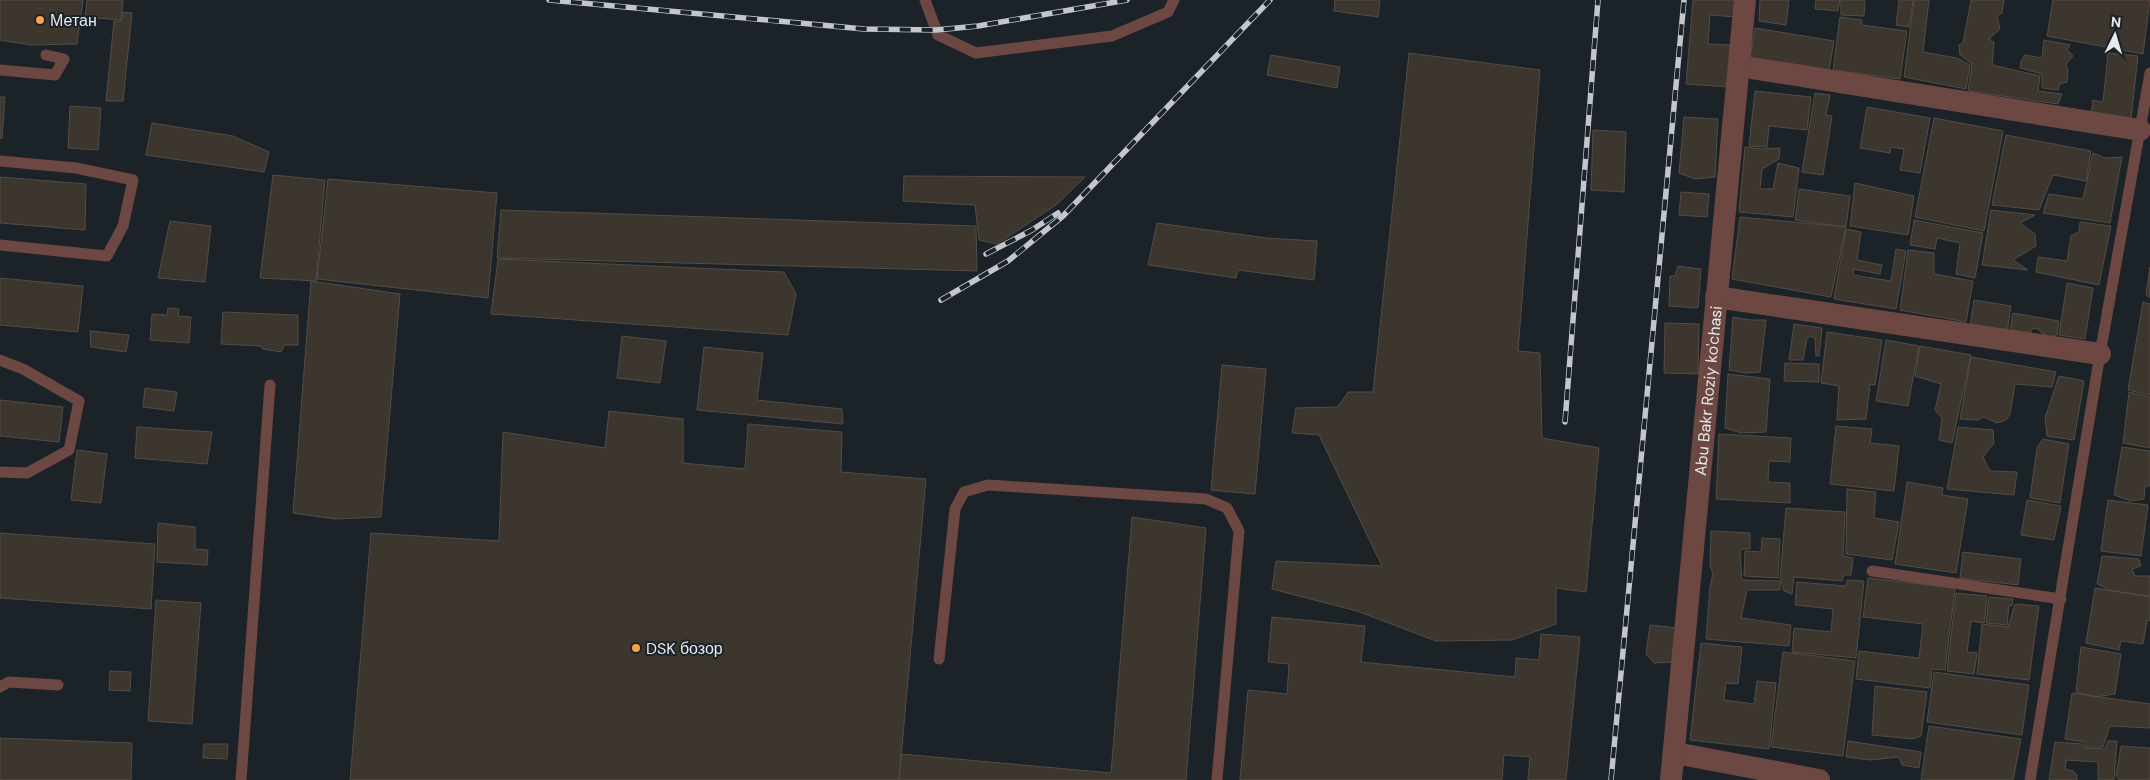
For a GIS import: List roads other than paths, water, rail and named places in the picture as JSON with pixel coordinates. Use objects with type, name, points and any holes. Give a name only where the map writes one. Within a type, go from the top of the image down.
[{"type":"street","name":"Abu Bakr Roziy ko'chasi","points":[[1671,780],[1745,0]]},
{"type":"street","points":[[1739,66],[2140,130]]},
{"type":"street","points":[[1716,297],[2100,354]]},
{"type":"street","points":[[1675,753],[1819,780]]},
{"type":"lane","points":[[925,0],[938,35],[976,53],[1112,36],[1168,12],[1174,0]]},
{"type":"lane","points":[[0,70],[55,75],[64,59],[46,56]]},
{"type":"lane","points":[[2030,780],[2100,354],[2150,74]]},
{"type":"lane","points":[[0,161],[76,168],[133,180],[123,226],[107,256],[0,245]]},
{"type":"lane","points":[[0,360],[23,369],[78,401],[69,450],[27,473],[0,472]]},
{"type":"lane","points":[[241,780],[270,385]]},
{"type":"lane","points":[[939,659],[955,509],[964,492],[988,485],[1206,499],[1227,508],[1239,531],[1217,780]]},
{"type":"lane","points":[[1872,571],[2061,600]]},
{"type":"lane","points":[[0,687],[9,682],[58,685]]},
{"type":"railway","points":[[549,0],[864,29],[936,30],[978,26],[1127,0]]},
{"type":"railway","points":[[941,300],[1008,261],[1063,216],[1270,0]]},
{"type":"railway","points":[[1565,422],[1598,0]]},
{"type":"railway","points":[[1611,780],[1684,0]]},
{"type":"railway","points":[[986,254],[1032,230],[1058,213]]},
{"type":"place","name":"Метан","points":[[40,20]]},
{"type":"place","name":"DSK бозор","points":[[636,648]]}]
